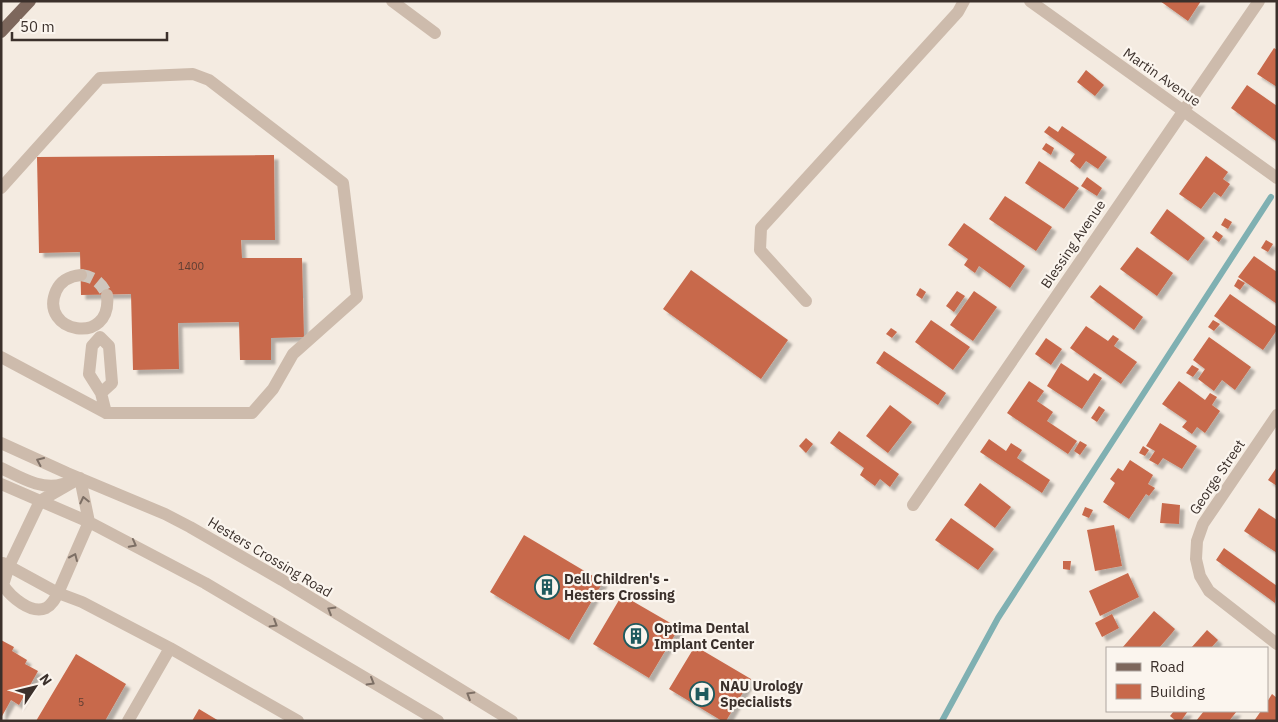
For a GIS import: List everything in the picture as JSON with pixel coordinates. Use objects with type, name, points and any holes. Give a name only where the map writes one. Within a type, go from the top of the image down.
[{"type":"main road","points":[[1,32],[30,1]]},
{"type":"street","points":[[392,1],[435,33]]},
{"type":"street","points":[[806,302],[760,250],[761,228],[958,12],[964,1]]},
{"type":"street","name":"Martin Avenue","points":[[1030,1],[1277,178]]},
{"type":"street","name":"Blessing Avenue","points":[[913,505],[1259,1]]},
{"type":"street","points":[[1,188],[100,78],[192,74],[209,80],[344,183],[357,297],[293,354],[273,389],[252,413],[106,413],[1,357]]},
{"type":"street","points":[[81,275],[72,276],[64,280],[54,295],[53,304],[56,313],[68,326],[97,331],[109,346],[112,383],[101,393]]},
{"type":"street","points":[[106,413],[101,393],[89,374],[92,346],[101,320],[106,312],[107,295]]},
{"type":"street","name":"George Street","points":[[1277,415],[1203,524],[1197,541],[1196,559],[1200,576],[1209,591],[1277,644]]},
{"type":"street","name":"Hesters Crossing Road","points":[[1,443],[165,514],[190,527],[282,580],[512,721]]},
{"type":"street","points":[[1,468],[32,483],[54,487],[80,478]]},
{"type":"street","points":[[80,478],[90,522],[53,602],[44,609],[32,608],[16,600],[3,585],[5,564],[40,501],[80,478]]},
{"type":"street","points":[[1,484],[90,522],[204,583],[438,721]]},
{"type":"street","points":[[5,564],[58,593],[82,602],[170,648],[298,721]]},
{"type":"street","points":[[128,721],[170,648]]},
{"type":"building","points":[[1160,1],[1201,1],[1188,21]]},
{"type":"building","points":[[1274,48],[1277,50],[1277,87],[1257,74]]},
{"type":"building","points":[[1086,70],[1104,85],[1095,96],[1077,82]]},
{"type":"building","points":[[1247,85],[1277,106],[1276,141],[1231,108]]},
{"type":"building","points":[[1049,126],[1058,132],[1062,126],[1107,157],[1098,169],[1086,161],[1080,169],[1070,161],[1075,154],[1044,132]]},
{"type":"building","points":[[1046,143],[1054,148],[1051,155],[1042,149]]},
{"type":"building","points":[[274,155],[275,240],[241,240],[242,258],[302,258],[304,337],[271,338],[271,360],[240,360],[239,322],[178,323],[179,369],[133,370],[131,294],[81,295],[80,252],[39,253],[37,157]]},
{"type":"building","points":[[1206,156],[1228,172],[1223,179],[1230,184],[1221,197],[1214,192],[1201,209],[1179,194]]},
{"type":"building","points":[[1039,161],[1079,188],[1064,209],[1025,183]]},
{"type":"building","points":[[1087,177],[1102,188],[1097,196],[1081,186]]},
{"type":"building","points":[[1005,196],[1052,227],[1036,251],[989,219]]},
{"type":"building","points":[[1167,209],[1205,238],[1188,261],[1150,233]]},
{"type":"building","points":[[1225,218],[1232,222],[1228,229],[1221,225]]},
{"type":"building","points":[[964,223],[1025,266],[1010,288],[979,266],[975,273],[964,265],[968,259],[948,245]]},
{"type":"building","points":[[1216,231],[1223,236],[1219,242],[1212,237]]},
{"type":"building","points":[[1266,240],[1273,244],[1268,252],[1261,248]]},
{"type":"building","points":[[1137,247],[1173,273],[1157,296],[1120,269]]},
{"type":"building","points":[[1254,256],[1277,272],[1277,304],[1238,277]]},
{"type":"building","points":[[691,270],[788,340],[761,379],[663,309]]},
{"type":"building","points":[[1238,279],[1245,283],[1240,290],[1234,286]]},
{"type":"building","points":[[1100,285],[1143,317],[1134,330],[1090,297]]},
{"type":"building","points":[[920,288],[926,292],[922,299],[916,295]]},
{"type":"building","points":[[957,291],[965,296],[954,312],[946,306]]},
{"type":"building","points":[[974,291],[997,307],[973,341],[950,325]]},
{"type":"building","points":[[1230,294],[1277,327],[1277,330],[1263,350],[1214,316]]},
{"type":"building","points":[[931,320],[970,347],[953,370],[915,342]]},
{"type":"building","points":[[1213,320],[1220,324],[1214,331],[1208,327]]},
{"type":"building","points":[[1086,326],[1108,341],[1113,335],[1119,339],[1114,346],[1137,362],[1121,384],[1070,348]]},
{"type":"building","points":[[891,328],[897,332],[892,338],[886,334]]},
{"type":"building","points":[[1209,337],[1251,367],[1235,390],[1222,380],[1214,391],[1198,379],[1205,369],[1193,360]]},
{"type":"building","points":[[1046,338],[1062,349],[1051,365],[1035,354]]},
{"type":"building","points":[[884,351],[946,393],[938,405],[876,363]]},
{"type":"building","points":[[1061,363],[1088,381],[1094,373],[1102,378],[1082,409],[1047,386]]},
{"type":"building","points":[[1192,365],[1199,369],[1193,377],[1186,373]]},
{"type":"building","points":[[1029,381],[1044,391],[1037,401],[1053,412],[1047,421],[1077,441],[1068,454],[1007,413]]},
{"type":"building","points":[[1179,381],[1205,400],[1210,393],[1217,397],[1212,405],[1220,411],[1205,433],[1197,427],[1192,434],[1182,427],[1187,421],[1162,404]]},
{"type":"building","points":[[890,405],[912,422],[888,453],[866,436]]},
{"type":"building","points":[[1099,406],[1105,410],[1097,422],[1091,418]]},
{"type":"building","points":[[1160,423],[1197,446],[1182,469],[1163,458],[1158,465],[1149,460],[1155,451],[1146,446]]},
{"type":"building","points":[[839,431],[899,474],[890,487],[880,479],[875,486],[860,475],[864,468],[830,443]]},
{"type":"building","points":[[806,438],[813,444],[806,453],[799,446]]},
{"type":"building","points":[[989,439],[1006,451],[1011,443],[1022,450],[1017,458],[1050,480],[1042,493],[980,452]]},
{"type":"building","points":[[1080,441],[1087,445],[1080,455],[1074,451]]},
{"type":"building","points":[[1143,446],[1149,450],[1145,456],[1139,453]]},
{"type":"building","points":[[1130,460],[1153,475],[1148,484],[1155,488],[1149,496],[1146,494],[1129,519],[1103,502],[1115,483],[1110,479],[1118,468],[1123,471]]},
{"type":"building","points":[[1277,467],[1277,486],[1268,480]]},
{"type":"building","points":[[980,483],[1011,507],[995,528],[964,505]]},
{"type":"building","points":[[1162,503],[1180,505],[1179,524],[1160,523]]},
{"type":"building","points":[[1085,507],[1093,510],[1089,518],[1082,515]]},
{"type":"building","points":[[1259,508],[1277,520],[1277,553],[1244,531]]},
{"type":"building","points":[[951,518],[994,549],[978,570],[935,540]]},
{"type":"building","points":[[1114,525],[1122,566],[1095,571],[1087,530]]},
{"type":"building","name":"Dell Children's - Hesters Crossing","points":[[524,535],[603,582],[569,640],[490,592]]},
{"type":"building","points":[[1224,548],[1277,586],[1275,603],[1216,560]]},
{"type":"building","points":[[1063,561],[1071,561],[1070,570],[1063,569]]},
{"type":"building","points":[[1128,573],[1139,597],[1100,616],[1089,591]]},
{"type":"building","name":"Optima Dental Implant Center","points":[[622,595],[679,628],[649,678],[593,644]]},
{"type":"building","points":[[1154,611],[1175,629],[1160,647],[1123,647]]},
{"type":"building","points":[[1112,614],[1119,628],[1102,637],[1095,623]]},
{"type":"building","points":[[1207,630],[1218,640],[1212,647],[1192,647]]},
{"type":"building","points":[[1,640],[14,647],[12,651],[27,660],[25,664],[38,671],[19,705],[11,700],[1,718]]},
{"type":"building","points":[[695,646],[751,679],[726,721],[722,721],[669,689]]},
{"type":"building","points":[[76,654],[126,684],[105,721],[36,721]]},
{"type":"building","points":[[1272,694],[1277,698],[1277,721],[1254,721],[1260,712],[1268,712],[1268,700]]},
{"type":"building","points":[[199,709],[219,721],[192,721]]},
{"type":"building","points":[[1173,712],[1187,712],[1181,721],[1176,721],[1170,716]]},
{"type":"building","points":[[1203,712],[1236,712],[1229,721],[1196,721]]},
{"type":"waterway","points":[[942,721],[998,618],[1271,197]]},
{"type":"tunnel","points":[[81,275],[97,281],[107,295]]},
{"type":"place","name":"Dell Children's - Hesters Crossing","points":[[547,587]]},
{"type":"place","name":"Optima Dental Implant Center","points":[[636,636]]},
{"type":"place","name":"NAU Urology Specialists","points":[[702,694]]}]
